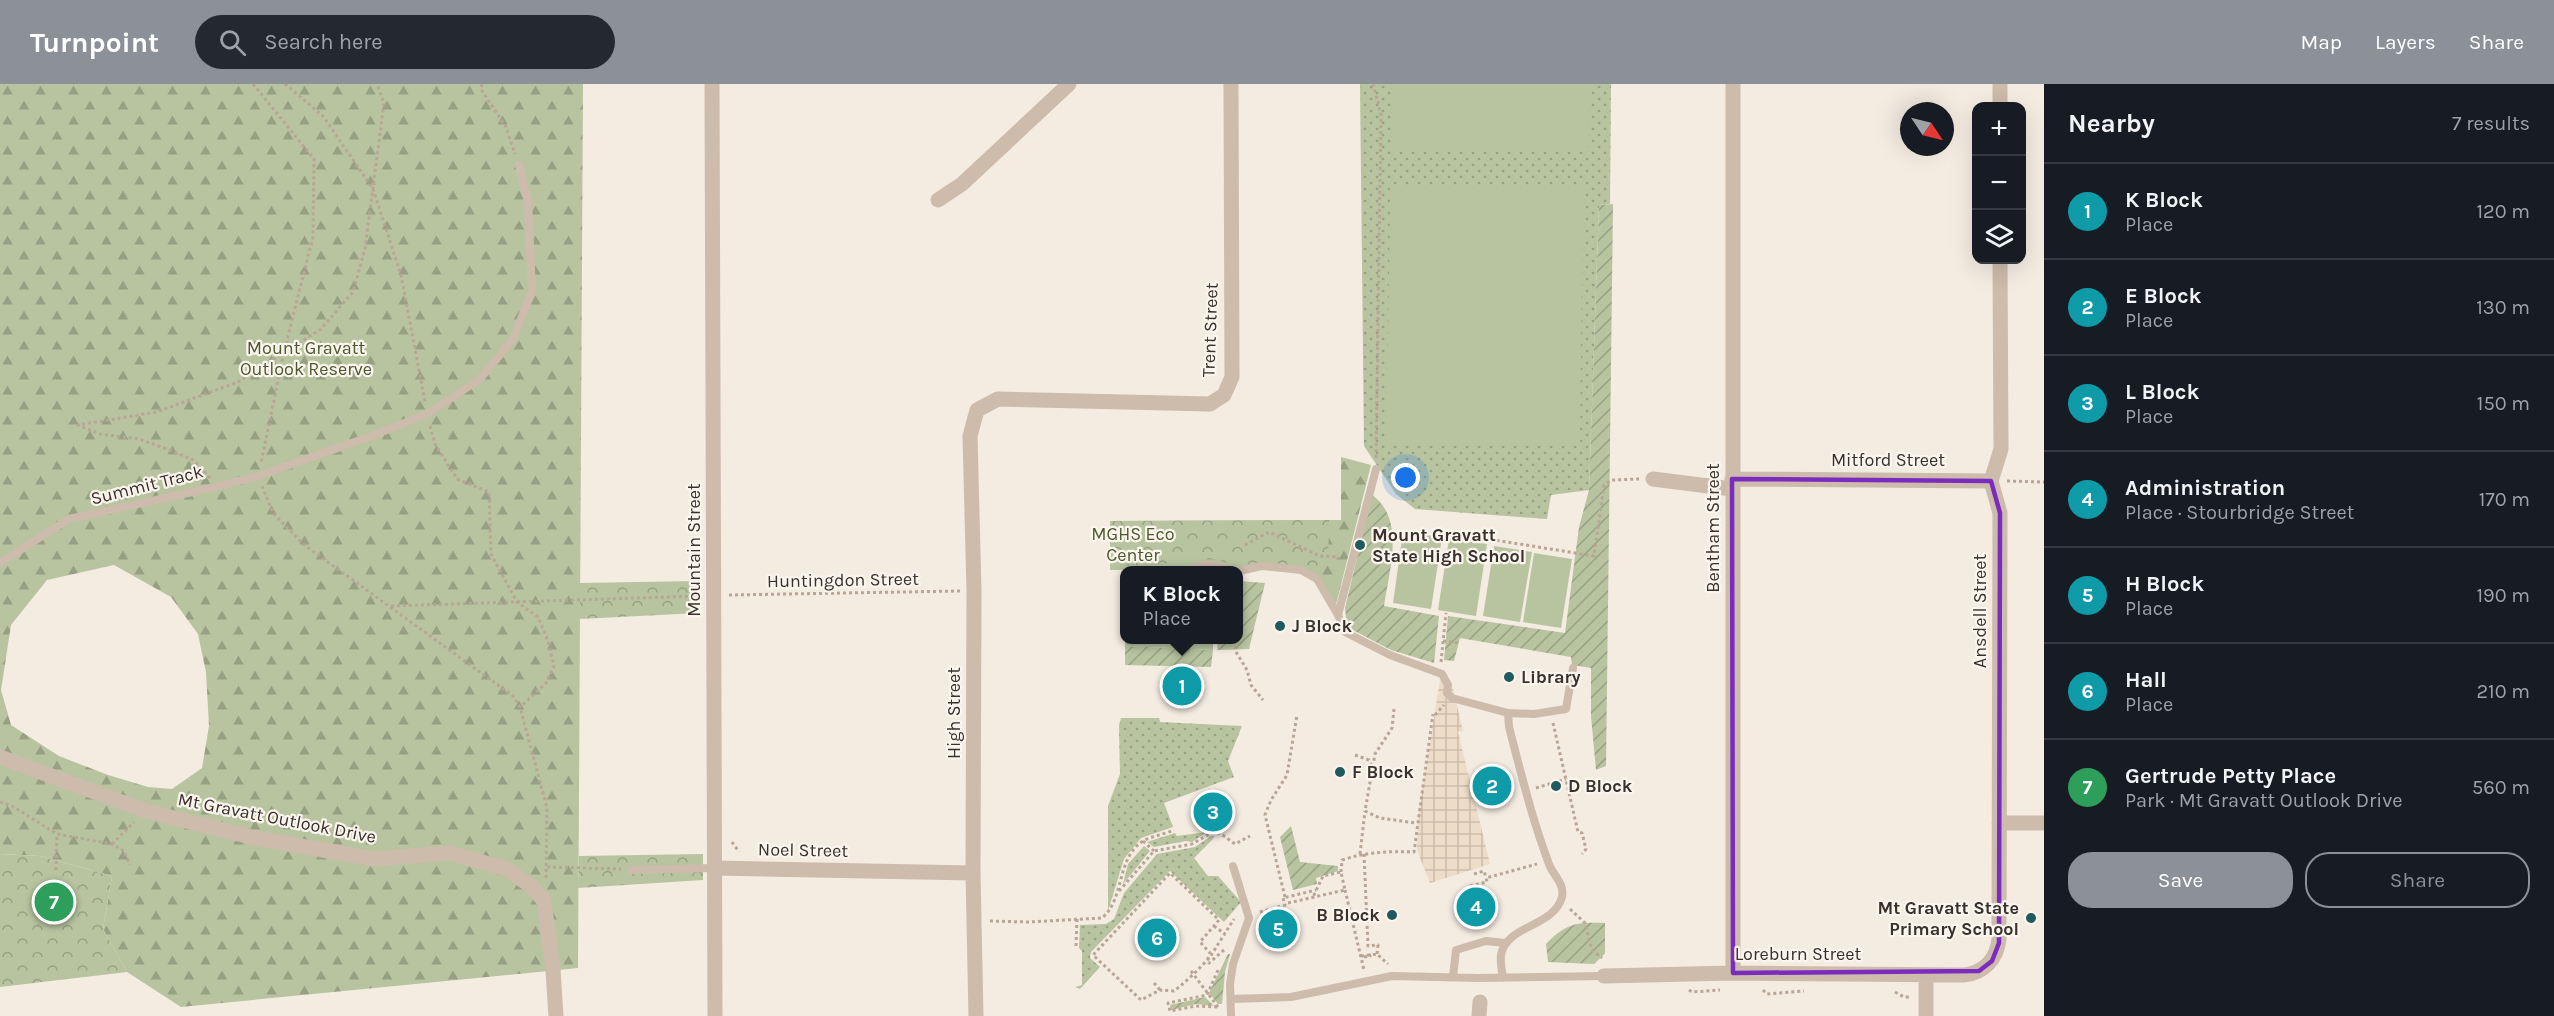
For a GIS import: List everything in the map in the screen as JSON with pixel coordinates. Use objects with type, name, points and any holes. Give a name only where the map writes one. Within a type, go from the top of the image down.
[{"type":"street","name":"Mountain Street","points":[[712,84],[715,1016]]},
{"type":"street","points":[[938,200],[962,184],[1069,84]]},
{"type":"street","name":"Trent Street","points":[[977,410],[998,399],[1210,404],[1224,395],[1232,377],[1231,84]]},
{"type":"street","name":"Bentham Street","points":[[1733,84],[1733,973]]},
{"type":"street","points":[[2000,84],[2000,102]]},
{"type":"street","points":[[1991,481],[2001,449],[2000,264]]},
{"type":"street","name":"High Street","points":[[976,1016],[974,591],[970,436],[977,410]]},
{"type":"street","name":"Mitford Street","points":[[1653,479],[1732,484],[1991,481]]},
{"type":"street","name":"Ansdell Street","points":[[1989,963],[1996,953],[1999,939],[2000,513],[1991,481]]},
{"type":"street","name":"Mt Gravatt Outlook Drive","points":[[0,757],[146,811],[255,838],[374,859],[449,853],[507,869],[532,887],[544,901]]},
{"type":"street","points":[[1999,823],[2044,823]]},
{"type":"street","name":"Noel Street","points":[[714,868],[974,873]]},
{"type":"street","points":[[544,901],[554,970],[556,1016]]},
{"type":"street","name":"Loreburn Street","points":[[1604,976],[1733,973],[1968,975],[1989,963]]},
{"type":"street","points":[[1926,975],[1926,1016]]},
{"type":"lane","points":[[215,487],[258,476],[427,414],[480,379],[513,339],[532,291],[528,202],[519,165]]},
{"type":"lane","points":[[1338,615],[1376,469]]},
{"type":"lane","name":"Summit Track","points":[[0,563],[69,519],[215,487]]},
{"type":"lane","points":[[1201,566],[1207,564],[1216,566]]},
{"type":"lane","points":[[1243,571],[1262,566],[1301,570],[1317,579],[1345,632],[1390,655],[1442,674],[1448,685],[1447,693],[1452,698],[1508,713],[1534,714],[1566,709],[1574,668]]},
{"type":"lane","points":[[1503,978],[1500,956],[1505,943],[1523,930],[1538,924],[1557,906],[1561,884],[1548,861],[1537,832],[1509,727],[1508,713]]},
{"type":"lane","points":[[1231,1016],[1230,984],[1233,964],[1249,918],[1233,866]]},
{"type":"lane","name":"Noel Street","points":[[631,870],[714,868]]},
{"type":"lane","points":[[1453,977],[1456,950],[1486,941],[1505,943]]},
{"type":"lane","points":[[1230,999],[1291,997],[1392,975],[1503,978],[1604,976]]},
{"type":"path","points":[[253,84],[314,159],[313,237],[284,352],[258,476],[273,513],[303,544],[513,696],[520,707],[547,808],[547,867],[544,901]]},
{"type":"path","points":[[285,84],[322,116],[373,189],[401,275],[427,414],[435,444],[457,479],[489,492],[491,555],[517,602],[538,617],[548,640],[554,666],[546,682],[520,707]]},
{"type":"path","name":"Summit Track","points":[[215,487],[206,472],[193,460],[139,440],[100,434],[78,425],[158,412],[238,382],[321,329],[353,292],[365,249],[384,103],[377,84]]},
{"type":"path","points":[[482,84],[482,89],[506,127],[519,165]]},
{"type":"path","points":[[1373,84],[1381,114],[1376,469]]},
{"type":"path","points":[[1475,540],[1476,537],[1545,550],[1594,556],[1604,485],[1612,480],[1653,479]]},
{"type":"path","points":[[1991,481],[2044,482]]},
{"type":"path","points":[[1245,545],[1269,532],[1320,556],[1329,556]]},
{"type":"path","name":"Huntingdon Street","points":[[388,606],[714,595],[974,591]]},
{"type":"path","points":[[1441,663],[1446,613]]},
{"type":"path","points":[[1443,641],[1460,643]]},
{"type":"path","points":[[1236,644],[1236,652],[1247,670],[1251,685],[1263,700]]},
{"type":"path","points":[[1377,954],[1378,944],[1368,946],[1362,854],[1365,812],[1375,754],[1392,728],[1395,709]]},
{"type":"path","points":[[1366,979],[1366,956],[1345,890],[1341,872],[1342,860],[1378,851],[1413,852],[1433,714]]},
{"type":"path","points":[[1207,961],[1210,953],[1200,942],[1219,920],[1170,873],[1106,944],[1092,955],[1141,1000],[1160,990],[1174,991],[1207,961],[1239,912],[1256,913],[1285,905],[1265,815],[1271,800],[1287,776],[1298,715]]},
{"type":"path","points":[[1553,721],[1578,832],[1582,833],[1586,849],[1582,854]]},
{"type":"path","points":[[1355,755],[1369,760],[1373,767]]},
{"type":"path","points":[[1538,787],[1566,779]]},
{"type":"path","points":[[0,802],[12,806],[57,834],[111,843],[124,851],[130,865]]},
{"type":"path","points":[[111,843],[146,811]]},
{"type":"path","points":[[1365,812],[1380,818],[1416,823]]},
{"type":"path","points":[[988,921],[1077,919],[1105,916],[1117,892],[1128,859],[1143,841],[1174,830]]},
{"type":"path","points":[[1117,892],[1125,886],[1154,851],[1192,844],[1211,833],[1220,833],[1235,844],[1250,836]]},
{"type":"path","points":[[56,870],[57,834]]},
{"type":"path","points":[[1143,841],[1154,851]]},
{"type":"path","points":[[732,842],[743,855]]},
{"type":"path","points":[[1486,878],[1548,861]]},
{"type":"path","points":[[547,867],[631,870]]},
{"type":"path","points":[[1470,886],[1487,882],[1484,871],[1474,874]]},
{"type":"path","points":[[1314,897],[1323,876],[1341,872]]},
{"type":"path","points":[[1285,897],[1316,890]]},
{"type":"path","points":[[1288,903],[1345,890]]},
{"type":"path","points":[[1560,899],[1585,923],[1592,950],[1602,958]]},
{"type":"path","points":[[1076,946],[1077,919]]},
{"type":"path","points":[[1214,926],[1225,934]]},
{"type":"path","points":[[1207,961],[1209,963],[1216,959],[1228,945],[1229,948],[1223,959]]},
{"type":"path","points":[[1366,956],[1377,954]]},
{"type":"path","points":[[1377,954],[1390,966],[1392,975]]},
{"type":"path","points":[[1207,995],[1219,970]]},
{"type":"path","points":[[1192,973],[1218,1007],[1196,1006],[1170,1011],[1168,1003],[1207,995]]},
{"type":"path","points":[[1154,984],[1160,990]]},
{"type":"path","points":[[1683,990],[1692,992],[1727,989]]},
{"type":"path","points":[[1755,990],[1765,990],[1767,994],[1813,991]]},
{"type":"path","points":[[1890,991],[1909,997]]},
{"type":"highlighted area","points":[[1732,479],[1991,481],[2000,513],[1999,943],[1992,961],[1979,971],[1733,973]]},
{"type":"green space","name":"Mount Gravatt Outlook Reserve","points":[[0,84],[583,84],[578,968],[181,1007],[127,972],[103,929],[112,876],[40,856],[0,854]],"holes":[[[114,565],[171,597],[198,634],[206,672],[209,726],[202,768],[172,789],[148,787],[108,775],[59,756],[11,725],[1,690],[11,625],[47,580]]]},
{"type":"green space","points":[[1360,84],[1611,84],[1610,204],[1599,205],[1589,490],[1551,495],[1547,519],[1415,509],[1396,494],[1364,446]]},
{"type":"green space","points":[[1391,84],[1589,84],[1588,151],[1391,149]]},
{"type":"green space","points":[[1390,187],[1583,188],[1580,446],[1387,445]]},
{"type":"green space","points":[[1613,204],[1606,766],[1596,770],[1591,716],[1591,668],[1572,665],[1571,657],[1460,638],[1454,661],[1444,660],[1448,616],[1565,633],[1579,527],[1589,490],[1599,205]]},
{"type":"green space","name":"MGHS Eco Center","points":[[1341,457],[1371,465],[1336,605],[1302,567],[1243,569],[1243,566],[1120,566],[1120,570],[1110,570],[1110,521],[1341,520]]},
{"type":"green space","points":[[1372,495],[1382,505],[1389,518],[1392,531],[1393,546],[1384,606],[1439,616],[1434,663],[1391,650],[1347,627],[1345,608]]},
{"type":"green space","name":"MGHS Eco Center","points":[[1329,520],[1328,566],[1232,564],[1209,558],[1143,566],[1120,566],[1120,569],[1110,570],[1110,521]]},
{"type":"green space","points":[[1403,532],[1442,537],[1431,609],[1393,603]]},
{"type":"green space","points":[[1449,539],[1487,544],[1476,616],[1438,610]]},
{"type":"green space","points":[[1494,546],[1532,552],[1520,622],[1483,616]]},
{"type":"green space","points":[[1534,553],[1572,559],[1561,628],[1523,622]]},
{"type":"green space","points":[[697,581],[698,613],[580,619],[580,583]]},
{"type":"green space","points":[[1243,581],[1265,583],[1249,649],[1217,650],[1218,644],[1243,644]]},
{"type":"green space","points":[[1125,644],[1213,644],[1213,650],[1125,646]]},
{"type":"green space","points":[[1125,646],[1213,650],[1211,667],[1125,665]]},
{"type":"green space","points":[[1121,718],[1159,718],[1160,722],[1242,726],[1228,761],[1234,777],[1164,803],[1173,827],[1141,838],[1124,859],[1108,911],[1108,806],[1120,774],[1119,726]]},
{"type":"green space","points":[[1291,826],[1300,862],[1338,866],[1338,871],[1316,878],[1317,884],[1293,890],[1280,837]]},
{"type":"green space","points":[[1207,832],[1192,842],[1154,847],[1147,842],[1175,833],[1177,836]]},
{"type":"green space","points":[[1214,836],[1213,839],[1194,858],[1208,876],[1218,876],[1241,902],[1224,922],[1170,871],[1091,952],[1090,958],[1100,967],[1080,989],[1075,987],[1082,985],[1080,925],[1106,924],[1114,919],[1124,893],[1157,854],[1195,847]]},
{"type":"green space","points":[[1144,846],[1150,851],[1123,884],[1128,864]]},
{"type":"green space","points":[[0,854],[40,856],[112,876],[103,929],[127,972],[0,987]]},
{"type":"green space","points":[[703,854],[703,880],[578,888],[579,856]]},
{"type":"green space","points":[[1605,923],[1605,953],[1594,964],[1548,962],[1546,944],[1560,932],[1573,925]]},
{"type":"green space","points":[[1230,954],[1225,972],[1222,1004],[1218,1004],[1209,993]]},
{"type":"green space","points":[[1205,997],[1214,1006],[1196,1004],[1171,1010],[1170,1005]]},
{"type":"shaded area","points":[[1440,680],[1453,689],[1463,731],[1458,732],[1490,864],[1430,883],[1417,850],[1418,818]]},
{"type":"place","name":"Mount Gravatt State High School","points":[[1360,545]]},
{"type":"place","name":"J Block","points":[[1280,626]]},
{"type":"place","name":"Library","points":[[1509,677]]},
{"type":"place","name":"K Block","points":[[1182,686]]},
{"type":"place","name":"F Block","points":[[1340,772]]},
{"type":"place","name":"E Block","points":[[1492,786]]},
{"type":"place","name":"D Block","points":[[1556,786]]},
{"type":"place","name":"L Block","points":[[1213,812]]},
{"type":"place","name":"Gertrude Petty Place","points":[[54,902]]},
{"type":"place","name":"Administration","points":[[1476,907]]},
{"type":"place","name":"B Block","points":[[1392,915]]},
{"type":"place","name":"Mt Gravatt State Primary School","points":[[2031,918]]},
{"type":"place","name":"H Block","points":[[1278,929]]},
{"type":"place","name":"Hall","points":[[1157,938]]}]
